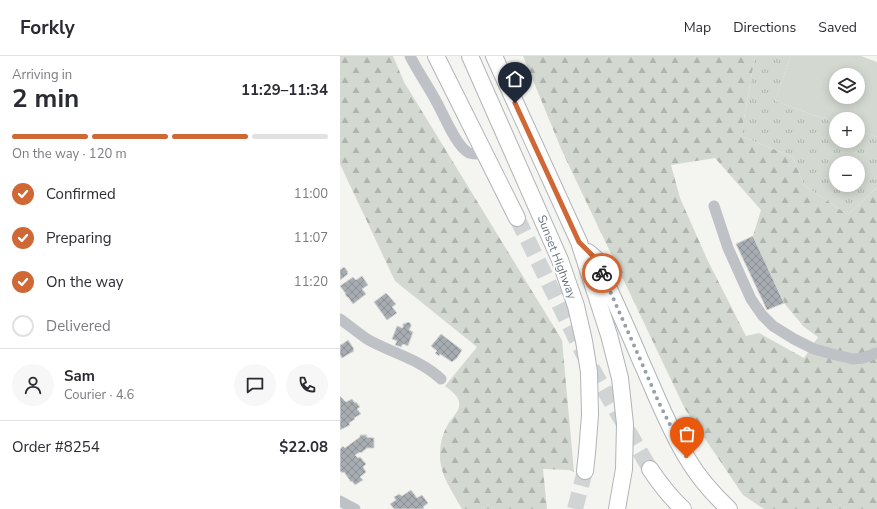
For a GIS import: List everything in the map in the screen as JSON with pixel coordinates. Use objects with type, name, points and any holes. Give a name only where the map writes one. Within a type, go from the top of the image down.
[{"type":"highway","points":[[436,56],[517,218]]},
{"type":"highway","name":"Sunset Highway","points":[[470,56],[557,253],[576,306],[590,372],[590,415],[585,471]]},
{"type":"highway","name":"Sunset Highway","points":[[494,56],[579,242],[610,335],[620,378],[625,424],[624,469],[617,509]]},
{"type":"highway","points":[[579,242],[596,259],[659,403],[680,447],[705,483],[729,509]]},
{"type":"highway","points":[[650,469],[673,500],[683,509]]},
{"type":"street","points":[[410,56],[436,100],[458,142],[469,153],[484,153]]},
{"type":"street","points":[[714,206],[728,248],[751,299],[762,315],[773,326],[814,349],[836,356],[854,359],[863,358],[877,353]]},
{"type":"street","points":[[340,319],[367,339],[425,367],[441,379]]},
{"type":"street","points":[[340,501],[355,509]]},
{"type":"green space","points":[[340,56],[393,56],[404,82],[562,340],[574,472],[569,470],[543,469],[547,509],[462,509],[445,477],[442,470],[440,452],[442,440],[445,429],[459,408],[459,402],[454,393],[445,386],[477,347],[395,281],[340,164]]},
{"type":"green space","points":[[523,56],[755,56],[741,136],[793,157],[804,185],[848,215],[877,187],[877,509],[764,509],[743,495],[685,409],[562,151]],"holes":[[[715,158],[761,210],[753,236],[736,244],[767,310],[784,303],[804,327],[818,337],[804,358],[759,333],[746,336],[707,259],[680,198],[671,165]]]},
{"type":"green space","points":[[755,56],[791,56],[775,101],[829,120],[829,148],[865,148],[865,133],[877,137],[877,187],[848,215],[804,185],[793,157],[741,136]]},
{"type":"green space","points":[[791,56],[861,56],[877,62],[877,137],[865,133],[865,112],[829,112],[829,120],[775,101]]},
{"type":"building","points":[[753,236],[784,303],[767,310],[736,244]]},
{"type":"building","points":[[344,267],[348,274],[340,280],[340,270]]},
{"type":"building","points":[[362,276],[368,285],[362,289],[366,294],[353,304],[340,286],[353,277],[356,280]]},
{"type":"building","points":[[386,293],[396,304],[392,307],[397,313],[387,320],[374,302]]},
{"type":"building","points":[[409,322],[411,326],[409,330],[413,332],[408,346],[403,344],[401,347],[395,345],[397,341],[392,339],[397,326],[403,328],[403,324]]},
{"type":"building","points":[[441,334],[462,350],[457,358],[452,362],[440,354],[439,356],[435,353],[437,351],[431,346]]},
{"type":"building","points":[[348,340],[354,351],[342,358],[340,355],[340,344],[341,345]]},
{"type":"building","points":[[340,396],[346,402],[352,399],[355,403],[356,402],[360,407],[357,409],[361,414],[349,423],[350,425],[340,430]]},
{"type":"building","points":[[360,435],[367,435],[366,437],[374,438],[374,448],[367,448],[361,453],[360,452],[355,455],[358,458],[360,457],[366,464],[363,467],[366,472],[360,477],[363,480],[355,485],[344,472],[343,473],[340,471],[340,449],[343,446],[345,448],[360,437]]},
{"type":"building","points":[[411,490],[417,498],[422,495],[428,503],[423,507],[424,509],[394,509],[390,504],[396,500],[394,497],[399,494],[402,496]]},
{"type":"tunnel","points":[[517,218],[583,353],[650,469]]},
{"type":"tunnel","points":[[575,509],[585,471]]},
{"type":"way so far","points":[[602,273],[659,403],[680,447],[687,458]]},
{"type":"route","points":[[515,103],[579,242],[596,259],[602,273]]}]
